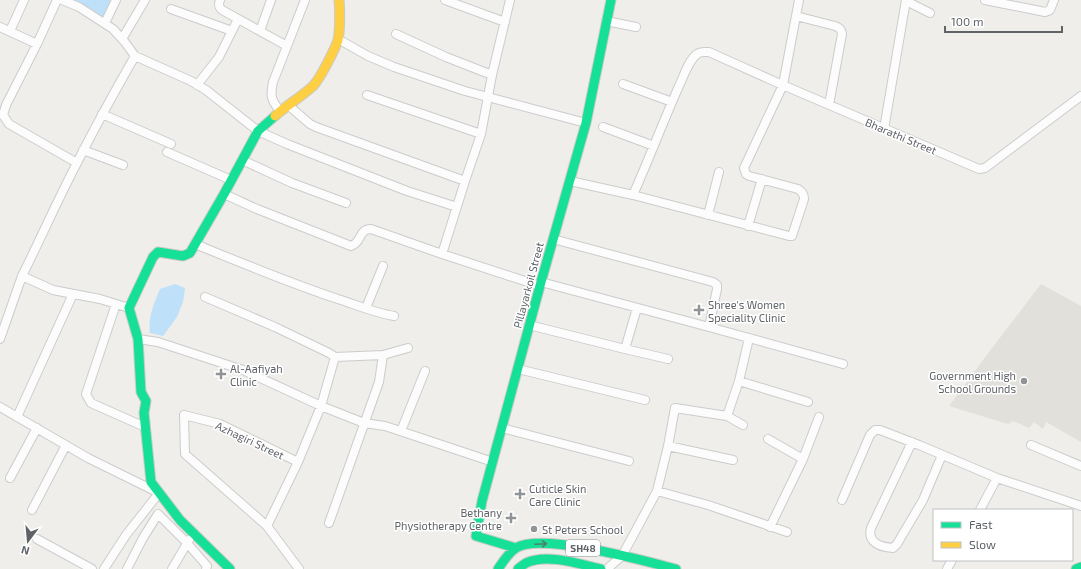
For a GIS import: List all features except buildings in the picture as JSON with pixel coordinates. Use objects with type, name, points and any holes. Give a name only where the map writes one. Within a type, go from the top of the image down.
[{"type":"street","points":[[10,31],[24,0]]},
{"type":"street","points":[[57,0],[2,116],[9,124],[77,163]]},
{"type":"street","points":[[62,0],[79,7],[113,29],[122,38],[135,56],[178,74],[206,90],[258,131],[294,147],[400,188],[457,207]]},
{"type":"street","points":[[105,23],[116,0]]},
{"type":"street","points":[[122,38],[145,0]]},
{"type":"street","points":[[220,0],[218,3],[222,10],[287,46]]},
{"type":"street","points":[[260,31],[270,0]]},
{"type":"street","points":[[280,111],[273,101],[271,90],[305,0]]},
{"type":"street","points":[[230,569],[180,520],[150,482],[144,412],[146,401],[141,392],[138,339],[129,308],[155,254],[161,252],[183,256],[190,253],[258,131],[280,111],[315,84],[338,39],[340,10],[339,0]]},
{"type":"street","points":[[445,0],[505,22]]},
{"type":"street","points":[[442,254],[481,134],[487,97],[510,0]]},
{"type":"street","name":"Pillayarkoil Street","points":[[516,548],[494,540],[476,536],[482,501],[586,122],[611,0]]},
{"type":"street","points":[[570,181],[792,236],[804,199],[802,192],[798,189],[749,176],[746,174],[744,168],[783,85],[799,0]]},
{"type":"street","points":[[985,0],[1045,12],[1050,10],[1054,0]]},
{"type":"street","points":[[884,129],[906,1],[930,13]]},
{"type":"street","points":[[171,9],[232,31]]},
{"type":"street","points":[[796,16],[835,26],[840,28],[842,31],[829,105]]},
{"type":"street","points":[[197,85],[219,57],[238,19]]},
{"type":"street","points":[[606,21],[636,27]]},
{"type":"street","points":[[0,27],[37,44]]},
{"type":"street","points":[[396,34],[446,57],[492,75]]},
{"type":"street","points":[[338,39],[368,56],[394,67],[465,91],[586,122]]},
{"type":"street","name":"Bharathi Street","points":[[672,102],[691,60],[697,54],[709,52],[884,129],[976,168],[982,169],[1081,96]]},
{"type":"street","points":[[0,339],[22,276],[83,150],[135,56]]},
{"type":"street","points":[[623,84],[672,102],[633,196]]},
{"type":"street","points":[[367,95],[481,134]]},
{"type":"street","points":[[288,105],[310,124],[316,127],[465,181]]},
{"type":"street","points":[[102,114],[171,144]]},
{"type":"street","points":[[603,127],[654,146]]},
{"type":"street","points":[[83,150],[124,165]]},
{"type":"street","points":[[167,152],[230,180]]},
{"type":"street","points":[[242,160],[292,183],[346,203]]},
{"type":"street","points":[[708,215],[719,172]]},
{"type":"street","points":[[748,226],[762,179]]},
{"type":"street","points":[[224,194],[257,209],[351,246],[357,243],[363,231],[370,229],[442,254],[541,284],[709,327],[843,364]]},
{"type":"street","points":[[554,239],[713,282],[717,285],[717,289],[709,327]]},
{"type":"street","points":[[195,244],[268,275],[327,296],[394,316]]},
{"type":"street","points":[[366,308],[383,266]]},
{"type":"street","points":[[22,276],[53,290],[100,299],[129,308]]},
{"type":"street","points":[[17,417],[73,294]]},
{"type":"street","points":[[205,297],[275,327],[335,357],[383,355],[408,348]]},
{"type":"street","points":[[116,304],[86,394],[91,403],[146,427]]},
{"type":"street","points":[[625,349],[637,308]]},
{"type":"street","points":[[530,325],[668,359]]},
{"type":"street","points":[[728,416],[739,381],[749,338]]},
{"type":"street","points":[[138,339],[158,342],[243,370],[321,406],[364,423],[385,426],[493,462]]},
{"type":"street","points":[[329,523],[379,382],[383,355]]},
{"type":"street","points":[[298,462],[321,406],[335,357]]},
{"type":"street","points":[[518,369],[645,400]]},
{"type":"street","points":[[401,432],[425,371]]},
{"type":"street","points":[[739,381],[808,402]]},
{"type":"street","points":[[0,407],[88,458],[159,493]]},
{"type":"street","points":[[607,569],[622,556],[657,491],[668,446],[675,408],[728,416],[743,425]]},
{"type":"street","name":"Azhagiri Street","points":[[267,526],[298,462],[220,424],[184,415],[185,454],[267,526],[299,569]]},
{"type":"street","points":[[770,527],[803,459],[819,417]]},
{"type":"street","points":[[10,478],[37,428]]},
{"type":"street","points":[[502,428],[629,461]]},
{"type":"street","points":[[842,500],[870,435],[875,430],[880,430],[997,478],[1081,506]]},
{"type":"street","points":[[768,439],[803,459]]},
{"type":"street","points":[[912,442],[869,534],[872,540],[887,548],[893,548],[897,544],[923,500],[942,455]]},
{"type":"street","points":[[32,510],[66,445]]},
{"type":"street","points":[[1031,445],[1081,466]]},
{"type":"street","points":[[668,446],[733,460]]},
{"type":"street","points":[[981,509],[997,478]]},
{"type":"street","points":[[657,491],[708,505],[786,532]]},
{"type":"street","points":[[104,569],[126,535],[159,493]]},
{"type":"street","points":[[127,569],[143,538],[158,514],[167,503]]},
{"type":"street","points":[[158,514],[187,543],[207,566],[206,569]]},
{"type":"street","points":[[172,569],[193,533]]},
{"type":"street","points":[[37,539],[92,569]]},
{"type":"street","name":"SH48","points":[[516,548],[523,545],[542,543],[563,544],[676,569]]},
{"type":"street","points":[[498,569],[507,556],[516,548]]},
{"type":"street","name":"SH48","points":[[518,569],[521,565],[531,561],[547,559],[601,569]]},
{"type":"street","points":[[1076,569],[1081,567]]},
{"type":"shaded area","name":"Government High School Grounds","points":[[1041,284],[1081,306],[1081,442],[1046,422],[1043,429],[1034,422],[1029,428],[1013,421],[1008,424],[949,406]]},
{"type":"water","points":[[74,0],[112,0],[102,19]]},
{"type":"water","points":[[175,284],[185,288],[183,302],[177,317],[163,336],[150,333],[151,316],[160,289]]},
{"type":"traffic: fast","points":[[516,548],[476,536],[482,501],[541,282],[586,123],[611,0]]},
{"type":"traffic: fast","points":[[230,569],[180,520],[151,482],[144,413],[146,401],[141,392],[138,339],[129,308],[153,257],[158,252],[183,256],[190,253],[258,131],[275,116]]},
{"type":"traffic: fast","points":[[498,569],[508,555],[516,548],[529,544],[547,543],[594,550],[676,569]]},
{"type":"traffic: fast","points":[[518,569],[526,563],[543,559],[563,560],[601,569]]},
{"type":"traffic: fast","points":[[1076,569],[1081,567]]},
{"type":"traffic: slow","points":[[275,116],[313,86],[331,57],[338,40],[340,20],[339,0]]},
{"type":"place","name":"Shree's Women Speciality Clinic","points":[[699,310]]},
{"type":"place","name":"Al-Aafiyah Clinic","points":[[221,374]]},
{"type":"place","name":"Government High School Grounds","points":[[1024,381]]},
{"type":"place","name":"Cuticle Skin Care Clinic","points":[[520,494]]},
{"type":"place","name":"Bethany Physiotherapy Centre","points":[[511,518]]},
{"type":"place","name":"St Peters School","points":[[534,529]]}]
